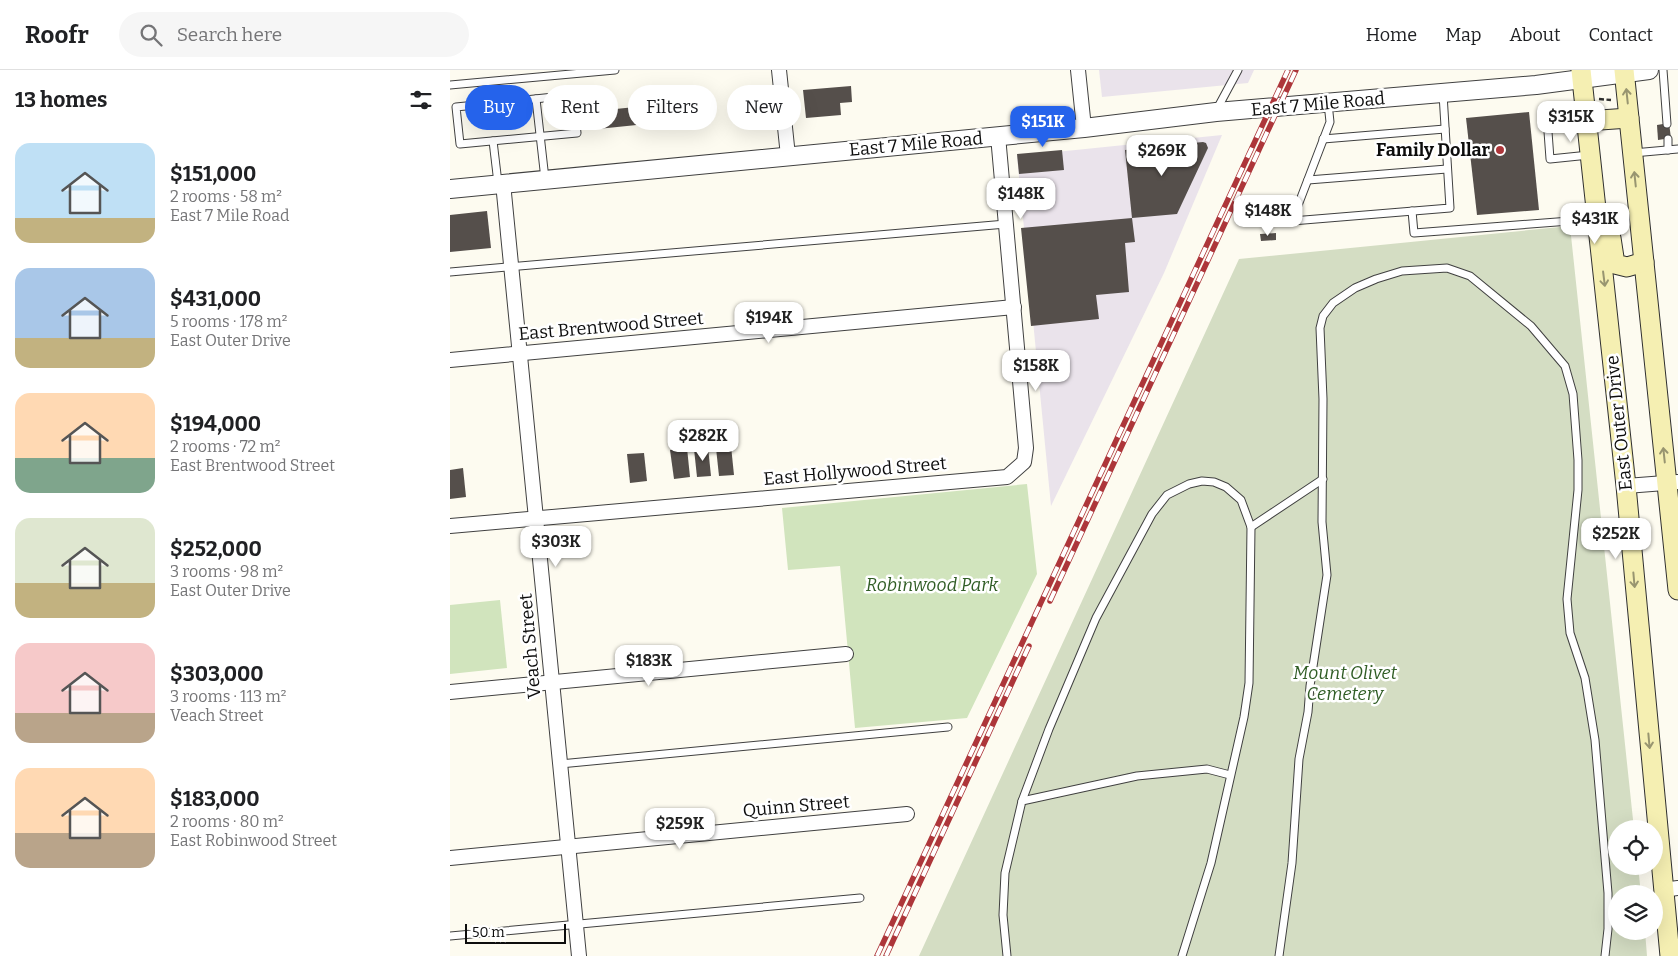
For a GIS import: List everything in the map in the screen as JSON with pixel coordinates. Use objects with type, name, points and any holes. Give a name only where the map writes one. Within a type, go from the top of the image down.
[{"type":"main road","points":[[1624,72],[1644,262],[1672,482],[1678,590]]},
{"type":"main road","name":"East Outer Drive","points":[[1582,74],[1670,889],[1670,956]]},
{"type":"main road","points":[[1586,121],[1629,118]]},
{"type":"main road","points":[[1590,158],[1606,194],[1615,264],[1627,268],[1644,262]]},
{"type":"street","points":[[779,70],[788,156]]},
{"type":"street","points":[[1078,70],[1084,128]]},
{"type":"street","name":"East 7 Mile Road","points":[[450,189],[1084,128],[1216,112],[1443,94],[1582,74],[1649,70]]},
{"type":"street","points":[[998,136],[1014,307]]},
{"type":"street","name":"Veach Street","points":[[501,184],[512,266],[579,956]]},
{"type":"street","name":"East Brentwood Street","points":[[450,360],[1014,307]]},
{"type":"street","name":"East Hollywood Street","points":[[450,526],[1007,477],[1020,465],[1026,456],[1014,307]]},
{"type":"street","points":[[1626,486],[1672,482]]},
{"type":"street","points":[[450,692],[846,654]]},
{"type":"street","name":"Quinn Street","points":[[450,858],[907,814]]},
{"type":"lane","points":[[450,85],[616,70]]},
{"type":"lane","points":[[1216,112],[1238,70]]},
{"type":"lane","points":[[1663,70],[1667,124]]},
{"type":"lane","points":[[1328,103],[1330,122],[1292,221],[1450,208],[1443,94]]},
{"type":"lane","points":[[573,96],[577,133],[460,144],[456,107],[536,99],[573,96]]},
{"type":"lane","points":[[536,99],[545,179]]},
{"type":"lane","points":[[1547,118],[1550,158],[1590,158]]},
{"type":"lane","points":[[1323,139],[1445,129]]},
{"type":"lane","points":[[1668,138],[1668,150]]},
{"type":"lane","points":[[493,141],[501,184]]},
{"type":"lane","points":[[1633,153],[1678,149]]},
{"type":"lane","points":[[1308,180],[1448,169]]},
{"type":"lane","points":[[1412,211],[1414,233],[1597,219]]},
{"type":"lane","points":[[450,272],[1006,224]]},
{"type":"lane","points":[[1279,956],[1292,863],[1299,759],[1308,712],[1310,686],[1327,575],[1322,522],[1323,399],[1320,328],[1323,316],[1333,303],[1355,288],[1384,276],[1423,269],[1446,268],[1470,276],[1531,326],[1565,366],[1573,394],[1578,460],[1578,490],[1567,600],[1570,633],[1585,678],[1595,740],[1608,893],[1608,929],[1604,956]]},
{"type":"lane","points":[[1251,528],[1323,479]]},
{"type":"lane","points":[[1007,956],[1003,916],[1005,873],[1022,801],[1049,729],[1096,618],[1158,505],[1167,495],[1189,484],[1214,482],[1226,487],[1241,500],[1251,528],[1249,683],[1244,717],[1211,863],[1182,956]]},
{"type":"lane","points":[[560,764],[948,727]]},
{"type":"lane","points":[[1022,801],[1137,776],[1207,768],[1230,775]]},
{"type":"lane","points":[[450,936],[860,898]]},
{"type":"path","points":[[1594,98],[1617,100]]},
{"type":"shaded area","points":[[1099,70],[1254,70],[1248,83],[1102,97]]},
{"type":"shaded area","points":[[1222,135],[1164,273],[1051,506],[1017,156]]},
{"type":"green space","name":"Mount Olivet Cemetery","points":[[1570,226],[1633,820],[1608,820],[1608,875],[1639,875],[1640,885],[1608,885],[1608,940],[1646,940],[1647,956],[919,956],[1239,259]]},
{"type":"green space","name":"Robinwood Park","points":[[1027,484],[1037,574],[967,718],[855,728],[840,566],[788,570],[782,508]]},
{"type":"green space","points":[[500,600],[507,668],[450,674],[450,605]]},
{"type":"building","points":[[851,86],[852,102],[840,103],[841,115],[806,118],[803,90]]},
{"type":"building","points":[[628,108],[628,126],[618,127],[618,109]]},
{"type":"building","points":[[1529,112],[1539,210],[1477,215],[1466,118]]},
{"type":"building","points":[[1669,123],[1671,138],[1658,140],[1657,125]]},
{"type":"building","points":[[1206,143],[1208,148],[1177,214],[1132,218],[1125,150]]},
{"type":"building","points":[[1062,150],[1064,170],[1019,174],[1017,154]]},
{"type":"building","points":[[487,211],[491,248],[450,252],[450,215]]},
{"type":"building","points":[[1132,218],[1135,242],[1125,243],[1129,292],[1096,295],[1099,319],[1031,326],[1021,228]]},
{"type":"building","points":[[1276,233],[1276,240],[1261,241],[1260,234]]},
{"type":"building","points":[[731,446],[734,475],[719,476],[716,448]]},
{"type":"building","points":[[708,447],[711,476],[697,477],[694,449]]},
{"type":"building","points":[[687,448],[690,477],[674,479],[670,450]]},
{"type":"building","points":[[644,453],[647,481],[630,483],[627,454]]},
{"type":"building","points":[[463,468],[466,497],[450,499],[450,470]]},
{"type":"railway","points":[[877,956],[1288,70]]},
{"type":"railway","points":[[1050,601],[1296,70]]},
{"type":"railway","points":[[886,956],[1029,646]]},
{"type":"place","name":"Family Dollar","points":[[1500,150]]}]
